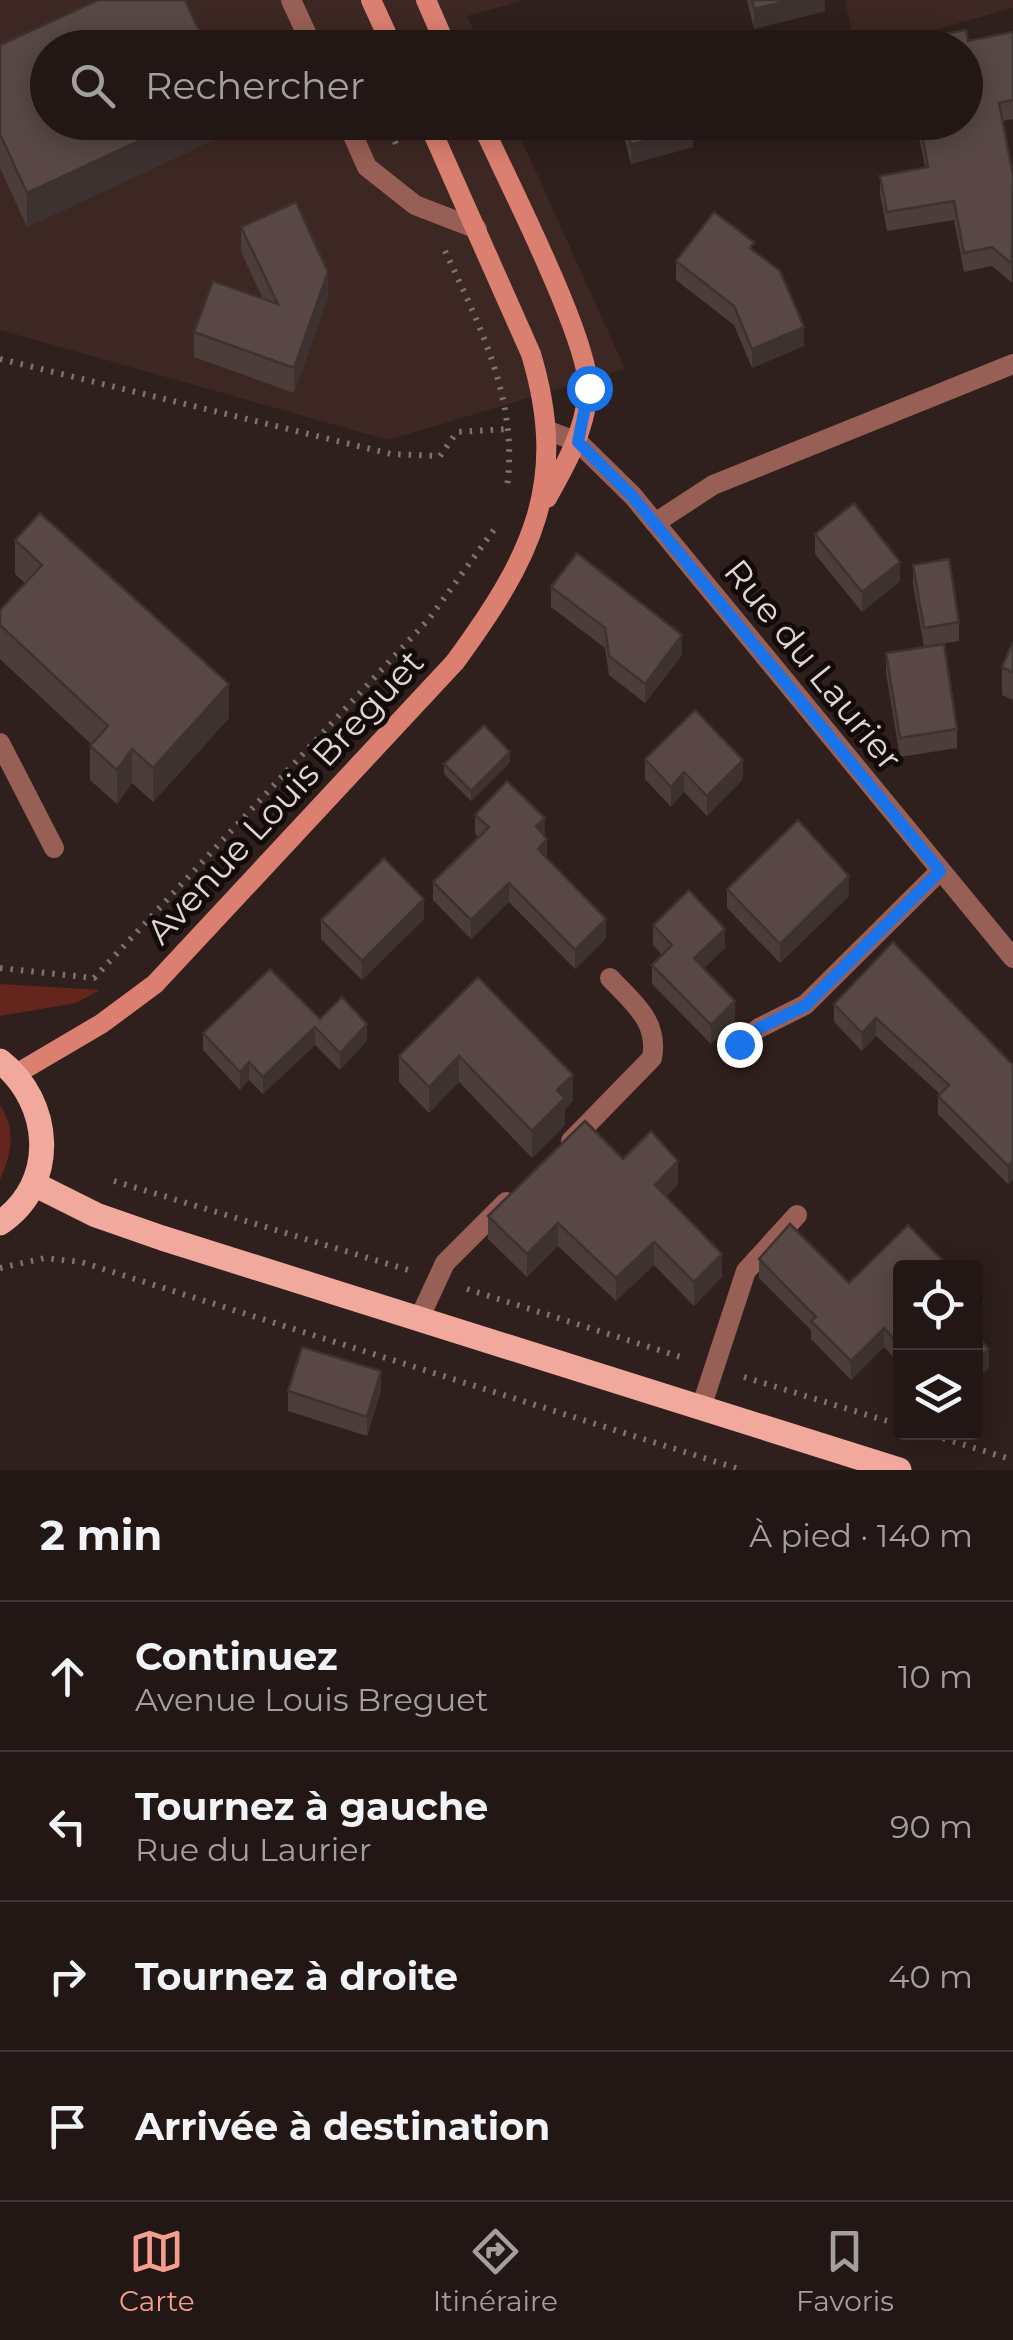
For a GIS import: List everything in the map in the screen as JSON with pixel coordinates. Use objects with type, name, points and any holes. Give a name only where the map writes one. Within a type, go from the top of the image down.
[{"type":"main road","points":[[0,1223],[22,1204],[34,1184],[42,1150],[40,1114],[8,1068]]},
{"type":"main road","points":[[34,1184],[96,1215],[162,1238],[899,1470]]},
{"type":"street","points":[[291,0],[305,30]]},
{"type":"street","points":[[371,0],[385,30]]},
{"type":"street","points":[[426,0],[439,30]]},
{"type":"street","points":[[355,140],[368,167],[426,210],[477,229]]},
{"type":"street","name":"Avenue Louis Breguet","points":[[436,140],[532,354],[549,431],[541,509]]},
{"type":"street","name":"Avenue Louis Breguet","points":[[8,1068],[101,1024],[155,984],[456,662],[496,607],[528,550],[541,509],[578,442],[589,388],[576,333],[489,140]]},
{"type":"street","points":[[656,524],[713,486],[1013,364]]},
{"type":"street","name":"Rue du Laurier","points":[[549,431],[578,442],[597,457],[656,524],[1013,958]]},
{"type":"street","points":[[0,743],[54,848]]},
{"type":"street","points":[[739,1044],[759,1028],[805,1006],[940,871]]},
{"type":"street","points":[[553,1158],[652,1058],[654,1044],[646,1016],[610,978]]},
{"type":"street","points":[[420,1319],[435,1279],[524,1185]]},
{"type":"street","points":[[701,1408],[746,1271],[797,1215]]},
{"type":"path","points":[[396,140],[487,342],[508,429],[511,460],[504,502]]},
{"type":"path","points":[[0,358],[391,454],[433,458],[440,456],[458,432],[508,429]]},
{"type":"path","points":[[0,968],[94,978],[429,618],[502,515]]},
{"type":"path","points":[[108,1180],[893,1424]]},
{"type":"path","points":[[0,1268],[45,1258],[81,1262],[742,1470]]},
{"type":"path","points":[[949,1440],[1013,1460]]},
{"type":"shaded area","points":[[0,0],[525,0],[467,16],[473,30],[30,30],[30,140],[522,140],[625,369],[388,440],[0,330]]},
{"type":"shaded area","points":[[845,0],[1013,0],[1013,8],[934,30],[851,30]]},
{"type":"shaded area","points":[[0,984],[100,990],[76,1003],[0,1016]]},
{"type":"shaded area","points":[[0,1105],[8,1123],[10,1142],[0,1179]]},
{"type":"building","points":[[98,0],[185,0],[199,30],[33,30]]},
{"type":"building","points":[[752,0],[791,0],[754,9]]},
{"type":"building","points":[[30,31],[30,140],[141,140],[27,193],[0,134],[0,45]]},
{"type":"building","points":[[1013,32],[1013,100],[999,103],[1013,175],[1012,264],[992,247],[964,253],[954,201],[887,212],[880,176],[928,167],[923,140],[983,140],[983,38]]},
{"type":"building","points":[[296,202],[328,272],[294,368],[194,332],[213,281],[278,304],[241,227]]},
{"type":"building","points":[[714,212],[754,242],[750,248],[780,271],[804,327],[752,349],[734,306],[676,261]]},
{"type":"building","points":[[854,503],[900,562],[862,592],[815,534]]},
{"type":"building","points":[[40,513],[229,684],[153,768],[132,749],[117,770],[90,746],[108,726],[0,625],[0,610],[42,565],[15,540]]},
{"type":"building","points":[[577,553],[682,635],[645,684],[609,656],[605,628],[551,587]]},
{"type":"building","points":[[949,559],[959,622],[924,628],[913,565]]},
{"type":"building","points":[[1013,642],[1013,673],[1002,667]]},
{"type":"building","points":[[944,644],[957,729],[900,738],[886,653]]},
{"type":"building","points":[[695,710],[743,760],[707,796],[684,772],[671,787],[645,759]]},
{"type":"building","points":[[484,725],[510,752],[471,791],[444,764]]},
{"type":"building","points":[[507,781],[545,818],[536,826],[547,839],[538,849],[606,919],[575,950],[509,883],[471,920],[433,882],[489,827],[475,815]]},
{"type":"building","points":[[798,820],[849,876],[780,944],[727,889]]},
{"type":"building","points":[[384,858],[424,899],[362,961],[321,920]]},
{"type":"building","points":[[689,890],[725,929],[694,958],[735,1001],[711,1025],[652,965],[672,945],[653,925]]},
{"type":"building","points":[[893,942],[1013,1065],[1013,1161],[1008,1166],[938,1096],[949,1085],[876,1018],[862,1033],[834,1004]]},
{"type":"building","points":[[270,969],[320,1019],[342,997],[367,1024],[340,1053],[315,1027],[263,1077],[249,1062],[240,1072],[203,1033]]},
{"type":"building","points":[[478,977],[573,1075],[557,1090],[565,1098],[532,1131],[459,1056],[429,1087],[399,1056]]},
{"type":"building","points":[[585,1121],[623,1159],[651,1131],[678,1161],[655,1185],[722,1254],[694,1282],[654,1242],[616,1278],[558,1223],[527,1254],[488,1216]]},
{"type":"building","points":[[790,1224],[849,1283],[908,1225],[942,1260],[893,1260],[893,1338],[884,1328],[851,1361],[811,1321],[816,1317],[759,1259]]},
{"type":"building","points":[[302,1347],[381,1371],[367,1417],[288,1391]]},
{"type":"route","points":[[589,388],[578,442],[632,496],[940,871],[805,1006],[759,1028],[739,1044]]}]
